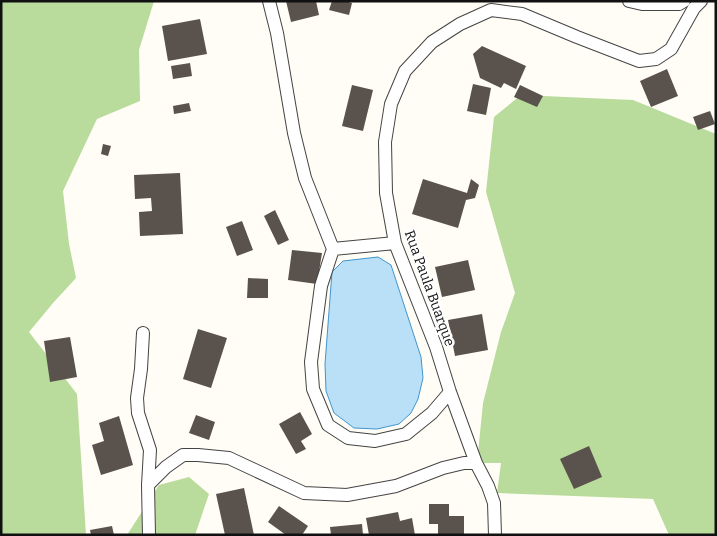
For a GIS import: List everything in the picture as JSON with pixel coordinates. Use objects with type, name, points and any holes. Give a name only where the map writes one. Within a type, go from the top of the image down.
[{"type":"street","points":[[269,1],[277,32],[294,133],[305,178],[333,249],[322,286],[311,362],[313,389],[328,425],[348,438],[375,441],[406,434],[432,414],[450,392]]},
{"type":"street","points":[[630,1],[642,4],[679,4],[684,1]]},
{"type":"street","name":"Rua Paula Buarque","points":[[495,535],[494,503],[484,477],[476,463],[436,347],[395,243],[386,192],[385,142],[391,104],[405,71],[432,42],[460,24],[491,10],[522,14],[577,38],[639,61],[656,59],[671,49],[694,8],[701,1]]},
{"type":"street","points":[[333,249],[395,243]]},
{"type":"street","points":[[143,332],[137,398],[138,413],[150,450],[148,485],[149,535]]},
{"type":"street","points":[[148,485],[166,467],[183,455],[229,458],[304,493],[347,495],[396,486],[443,468],[464,463],[476,463]]},
{"type":"green space","points":[[1,1],[154,1],[139,50],[140,101],[97,119],[63,191],[69,244],[76,278],[29,332],[77,394],[86,535],[1,535]]},
{"type":"green space","points":[[521,95],[633,100],[716,134],[716,535],[669,535],[653,499],[497,493],[501,463],[477,463],[483,403],[501,332],[515,293],[486,192],[494,117]]},
{"type":"green space","points":[[189,477],[209,494],[195,535],[127,535],[159,485]]},
{"type":"water","points":[[378,257],[391,265],[421,357],[423,378],[418,399],[411,413],[399,424],[377,429],[354,428],[334,413],[326,391],[325,364],[332,272],[343,261]]},
{"type":"building","points":[[286,1],[316,1],[319,15],[291,22]]},
{"type":"building","points":[[332,1],[352,3],[349,15],[329,10]]},
{"type":"building","points":[[200,19],[207,54],[168,61],[162,26]]},
{"type":"building","points":[[482,46],[526,66],[516,89],[504,83],[501,88],[480,78],[473,54]]},
{"type":"building","points":[[190,63],[192,76],[173,79],[171,66]]},
{"type":"building","points":[[667,69],[678,96],[651,107],[640,81]]},
{"type":"building","points":[[473,84],[491,88],[486,115],[467,111]]},
{"type":"building","points":[[352,85],[373,90],[363,131],[342,126]]},
{"type":"building","points":[[520,85],[543,96],[537,107],[514,97]]},
{"type":"building","points":[[189,103],[191,111],[174,114],[173,106]]},
{"type":"building","points":[[710,111],[715,124],[698,130],[693,117]]},
{"type":"building","points":[[103,144],[111,146],[108,156],[101,154]]},
{"type":"building","points":[[180,173],[183,234],[140,236],[139,212],[152,211],[151,198],[135,199],[134,175]]},
{"type":"building","points":[[423,179],[467,193],[471,179],[479,185],[475,198],[466,200],[458,228],[412,214]]},
{"type":"building","points":[[275,210],[289,240],[278,245],[264,216]]},
{"type":"building","points":[[242,221],[253,250],[237,256],[226,227]]},
{"type":"building","points":[[292,250],[322,253],[317,284],[288,280]]},
{"type":"building","points":[[468,260],[475,290],[442,297],[435,267]]},
{"type":"building","points":[[248,278],[268,279],[268,298],[247,298]]},
{"type":"building","points":[[482,314],[488,350],[455,356],[448,320]]},
{"type":"building","points":[[198,329],[227,338],[211,388],[183,379]]},
{"type":"building","points":[[70,337],[77,377],[50,382],[44,341]]},
{"type":"building","points":[[300,412],[312,434],[301,441],[306,449],[296,454],[279,424]]},
{"type":"building","points":[[196,415],[215,422],[209,440],[189,433]]},
{"type":"building","points":[[119,416],[133,465],[101,475],[92,445],[104,441],[99,423]]},
{"type":"building","points":[[589,446],[602,477],[574,489],[560,459]]},
{"type":"building","points":[[244,488],[254,535],[225,535],[216,494]]},
{"type":"building","points":[[429,504],[449,504],[449,516],[464,516],[464,535],[438,535],[438,524],[429,524]]},
{"type":"building","points":[[279,506],[308,526],[302,535],[286,535],[268,522]]},
{"type":"building","points":[[398,512],[400,521],[412,518],[415,535],[369,535],[366,518]]},
{"type":"building","points":[[362,524],[363,535],[331,535],[330,527]]},
{"type":"building","points":[[112,526],[114,535],[91,535],[90,530]]}]
